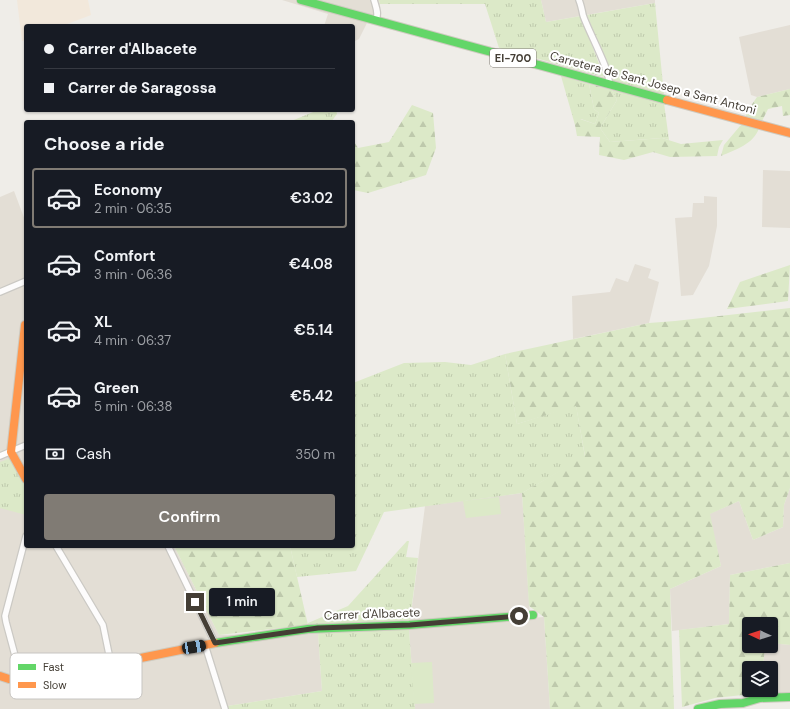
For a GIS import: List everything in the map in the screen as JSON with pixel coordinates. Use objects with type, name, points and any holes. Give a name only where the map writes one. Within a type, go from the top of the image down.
[{"type":"street","name":"Carretera de Sant Josep a Sant Antoni","points":[[301,0],[790,133]]},
{"type":"street","points":[[374,0],[377,8],[376,20]]},
{"type":"street","points":[[580,0],[584,16],[610,80],[609,84]]},
{"type":"street","points":[[0,292],[24,282]]},
{"type":"street","points":[[24,334],[11,452],[24,475]]},
{"type":"street","points":[[0,456],[24,446]]},
{"type":"street","points":[[14,653],[5,616],[24,544]]},
{"type":"street","points":[[57,548],[103,625],[109,653]]},
{"type":"street","points":[[169,548],[215,643]]},
{"type":"street","name":"Carrer d'Albacete","points":[[142,658],[215,643],[318,628],[410,625],[533,615]]},
{"type":"street","points":[[205,645],[225,709]]},
{"type":"street","name":"Carrer d'Albacete","points":[[0,676],[10,679]]},
{"type":"street","points":[[698,709],[720,704],[743,703],[760,698],[790,697]]},
{"type":"shaded area","points":[[17,0],[88,0],[91,15],[67,24],[24,24],[24,40],[22,41]]},
{"type":"shaded area","points":[[282,0],[379,0],[380,4],[367,23],[359,39],[355,41],[355,24],[325,24],[328,14]]},
{"type":"shaded area","points":[[541,0],[655,0],[655,3],[546,22]]},
{"type":"shaded area","points":[[790,25],[790,89],[757,97],[751,95],[739,37]]},
{"type":"shaded area","points":[[763,170],[790,171],[790,228],[762,227]]},
{"type":"shaded area","points":[[14,191],[24,218],[24,548],[175,548],[219,635],[318,633],[322,691],[221,707],[221,709],[0,709],[0,197]]},
{"type":"shaded area","points":[[704,196],[717,197],[717,226],[709,266],[693,295],[681,296],[675,218],[692,217],[693,203],[704,203]]},
{"type":"shaded area","points":[[635,264],[651,269],[648,278],[659,282],[649,323],[573,339],[572,296],[610,292],[616,278],[628,282]]},
{"type":"shaded area","points":[[790,488],[790,563],[730,575],[729,624],[672,631],[670,589],[721,566],[709,514],[739,501],[753,540],[783,527],[784,505]]},
{"type":"shaded area","points":[[522,493],[530,618],[544,617],[550,709],[415,709],[409,630],[425,506]]},
{"type":"shaded area","points":[[778,644],[790,645],[790,700],[760,701],[760,697],[778,697],[778,661],[764,661],[764,653],[778,653]]},
{"type":"green space","points":[[379,0],[541,0],[546,22],[581,16],[604,77],[499,48],[485,4],[380,4]]},
{"type":"green space","points":[[655,3],[664,95],[614,82],[587,15]]},
{"type":"green space","points":[[561,76],[589,84],[594,109],[599,113],[595,124],[581,119],[575,125]]},
{"type":"green space","points":[[589,84],[612,90],[617,100],[600,128],[610,142],[662,138],[681,144],[723,140],[719,147],[717,156],[670,157],[653,152],[624,160],[599,155],[600,137],[577,136],[575,125],[580,119],[595,124],[599,113],[594,109]]},
{"type":"green space","points":[[790,89],[790,115],[783,116],[782,106],[768,109],[762,121],[746,116],[746,113],[757,97]]},
{"type":"green space","points":[[612,90],[664,103],[669,140],[662,138],[610,142],[600,128],[617,100]]},
{"type":"green space","points":[[412,105],[433,113],[436,148],[426,175],[368,193],[355,190],[355,143],[358,148],[389,142]]},
{"type":"green space","points":[[313,112],[336,112],[337,114],[332,120],[294,120]]},
{"type":"green space","points":[[743,124],[759,128],[757,134],[743,146],[721,156],[724,145]]},
{"type":"green space","points":[[790,265],[788,301],[727,309],[740,282]]},
{"type":"green space","points":[[790,308],[790,488],[784,505],[783,527],[753,540],[739,501],[710,514],[721,566],[670,589],[674,709],[550,709],[544,617],[529,606],[522,493],[585,456],[576,406],[517,424],[505,354],[649,323]]},
{"type":"green space","points":[[505,354],[517,424],[576,405],[585,457],[522,493],[384,512],[356,571],[297,577],[290,548],[355,548],[355,382],[404,363],[445,362],[471,365]]},
{"type":"green space","points":[[11,458],[24,481],[24,514],[0,508],[0,462]]},
{"type":"green space","points":[[499,497],[501,514],[466,518],[463,501]]},
{"type":"green space","points":[[407,541],[409,541],[406,557],[418,558],[410,620],[308,625],[308,623],[348,606]]},
{"type":"green space","points":[[175,548],[290,548],[308,625],[219,635]]},
{"type":"green space","points":[[790,563],[790,645],[778,644],[778,617],[742,617],[742,653],[764,653],[764,661],[742,661],[742,695],[715,698],[682,707],[679,630],[729,624],[730,575]]},
{"type":"green space","points":[[407,627],[409,630],[415,709],[228,709],[227,706],[322,691],[318,633],[328,629]]},
{"type":"green space","points":[[432,662],[434,703],[414,704],[411,663]]},
{"type":"traffic: fast","points":[[301,0],[667,100]]},
{"type":"traffic: fast","points":[[215,643],[308,629],[409,625],[533,615]]},
{"type":"traffic: fast","points":[[698,709],[720,704],[743,703],[760,698],[790,697]]},
{"type":"traffic: slow","points":[[667,100],[790,133]]},
{"type":"traffic: slow","points":[[24,334],[11,452],[24,475]]},
{"type":"traffic: slow","points":[[142,658],[215,643]]},
{"type":"traffic: slow","points":[[0,676],[10,679]]},
{"type":"route","points":[[195,602],[215,643],[282,632],[318,628],[410,625],[519,616]]}]
